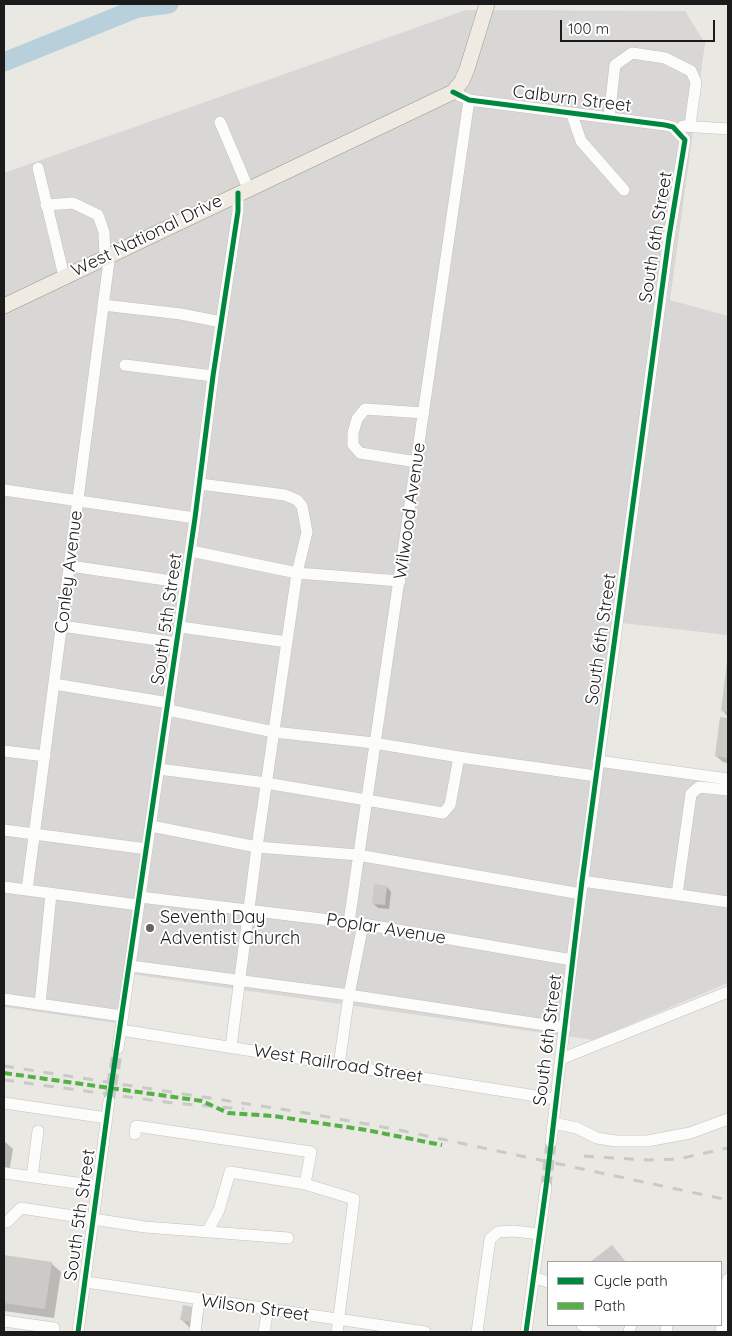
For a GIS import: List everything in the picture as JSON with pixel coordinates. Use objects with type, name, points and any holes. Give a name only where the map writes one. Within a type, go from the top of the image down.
[{"type":"main road","points":[[453,92],[462,81],[467,69],[487,4]]},
{"type":"main road","name":"West National Drive","points":[[4,306],[243,190],[453,92]]},
{"type":"street","points":[[608,118],[615,65],[632,53],[666,58],[691,70],[696,82],[690,125]]},
{"type":"street","name":"Calburn Street","points":[[453,92],[469,100],[672,127]]},
{"type":"street","name":"Wilwood Avenue","points":[[349,922],[469,100]]},
{"type":"street","points":[[572,115],[581,140],[624,190]]},
{"type":"street","points":[[220,122],[243,190]]},
{"type":"street","points":[[672,127],[690,125],[728,129]]},
{"type":"street","name":"South 6th Street","points":[[551,1142],[580,894],[669,237],[685,140],[672,127]]},
{"type":"street","points":[[38,168],[64,276]]},
{"type":"street","name":"South 5th Street","points":[[118,1048],[178,643],[213,376],[238,211],[243,190]]},
{"type":"street","name":"Conley Avenue","points":[[28,890],[103,305],[107,255],[104,232],[98,215],[72,203],[46,205]]},
{"type":"street","points":[[103,305],[181,314],[221,322]]},
{"type":"street","points":[[125,365],[213,376]]},
{"type":"street","points":[[417,462],[360,453],[353,445],[353,433],[357,419],[365,409],[424,413]]},
{"type":"street","points":[[200,484],[285,495],[297,500],[302,506],[307,532],[297,573],[266,783],[231,1047]]},
{"type":"street","points":[[4,490],[195,518]]},
{"type":"street","points":[[190,551],[297,573],[400,581]]},
{"type":"street","points":[[70,566],[186,583]]},
{"type":"street","points":[[62,626],[178,643]]},
{"type":"street","points":[[180,627],[287,642]]},
{"type":"street","points":[[54,684],[168,707],[274,732],[374,743],[596,776]]},
{"type":"street","points":[[4,751],[45,756]]},
{"type":"street","points":[[159,770],[266,783],[443,813],[450,805],[459,757]]},
{"type":"street","points":[[598,761],[728,779]]},
{"type":"street","points":[[677,894],[691,794],[699,787],[728,790]]},
{"type":"street","points":[[151,826],[257,847],[358,855],[580,894]]},
{"type":"street","points":[[4,830],[147,850]]},
{"type":"street","points":[[582,881],[728,902]]},
{"type":"street","name":"Poplar Avenue","points":[[4,887],[51,894],[248,910],[349,922],[572,960]]},
{"type":"street","points":[[40,1004],[51,894]]},
{"type":"street","points":[[339,1065],[349,995],[363,924]]},
{"type":"street","points":[[131,966],[240,979],[565,1028]]},
{"type":"street","points":[[561,1058],[728,992]]},
{"type":"street","points":[[4,999],[122,1016]]},
{"type":"street","name":"West Railroad Street","points":[[121,1030],[555,1099]]},
{"type":"street","name":"South 5th Street","points":[[78,1332],[109,1101]]},
{"type":"street","points":[[4,1103],[107,1118]]},
{"type":"street","points":[[552,1123],[577,1128],[597,1138],[616,1141],[647,1141],[690,1133],[728,1119]]},
{"type":"street","points":[[135,1134],[136,1126],[311,1152],[305,1184]]},
{"type":"street","points":[[32,1177],[38,1131]]},
{"type":"street","points":[[207,1232],[218,1210],[230,1172],[305,1184],[354,1199],[336,1332]]},
{"type":"street","points":[[5,1173],[98,1186]]},
{"type":"street","points":[[526,1332],[546,1187]]},
{"type":"street","points":[[7,1222],[21,1208],[93,1220],[288,1238]]},
{"type":"street","points":[[477,1332],[490,1239],[498,1232],[514,1231],[539,1234]]},
{"type":"street","points":[[533,1277],[547,1282]]},
{"type":"street","points":[[722,1325],[728,1280]]},
{"type":"street","name":"Wilson Street","points":[[86,1282],[404,1331],[425,1332]]},
{"type":"street","points":[[195,1332],[199,1299]]},
{"type":"street","points":[[264,1332],[268,1309]]},
{"type":"street","points":[[4,1321],[54,1328],[54,1332]]},
{"type":"street","points":[[584,1326],[596,1332]]},
{"type":"shaded area","points":[[466,10],[685,11],[705,43],[670,300],[728,316],[728,635],[622,623],[605,758],[728,775],[728,983],[593,1040],[123,973],[116,1023],[4,1007],[4,173]]},
{"type":"building","points":[[728,661],[728,712],[721,711]]},
{"type":"building","points":[[720,717],[728,718],[727,758],[715,756]]},
{"type":"building","points":[[374,884],[387,886],[385,905],[372,904]]},
{"type":"building","points":[[612,1245],[625,1261],[591,1261]]},
{"type":"building","points":[[4,1255],[52,1262],[45,1309],[4,1303]]},
{"type":"building","points":[[183,1305],[194,1307],[192,1322],[180,1320]]},
{"type":"waterway","points":[[4,62],[138,8],[169,4]]},
{"type":"tunnel","points":[[109,1101],[118,1048]]},
{"type":"tunnel","points":[[546,1187],[551,1142]]},
{"type":"railway","points":[[4,1066],[306,1113],[399,1130],[728,1200]]},
{"type":"railway","points":[[4,1080],[173,1103],[244,1109]]},
{"type":"railway","points":[[584,1156],[647,1160],[678,1159],[728,1148]]},
{"type":"marked path","points":[[4,1073],[202,1101],[228,1113],[273,1116],[366,1130],[442,1145]]},
{"type":"cycle path","points":[[453,92],[469,100],[665,125],[673,127],[685,140],[669,237],[582,881],[546,1187],[526,1332]]},
{"type":"cycle path","points":[[78,1332],[109,1101],[195,518],[213,376],[238,211],[238,193]]},
{"type":"place","name":"Seventh Day Adventist Church","points":[[150,928]]}]
